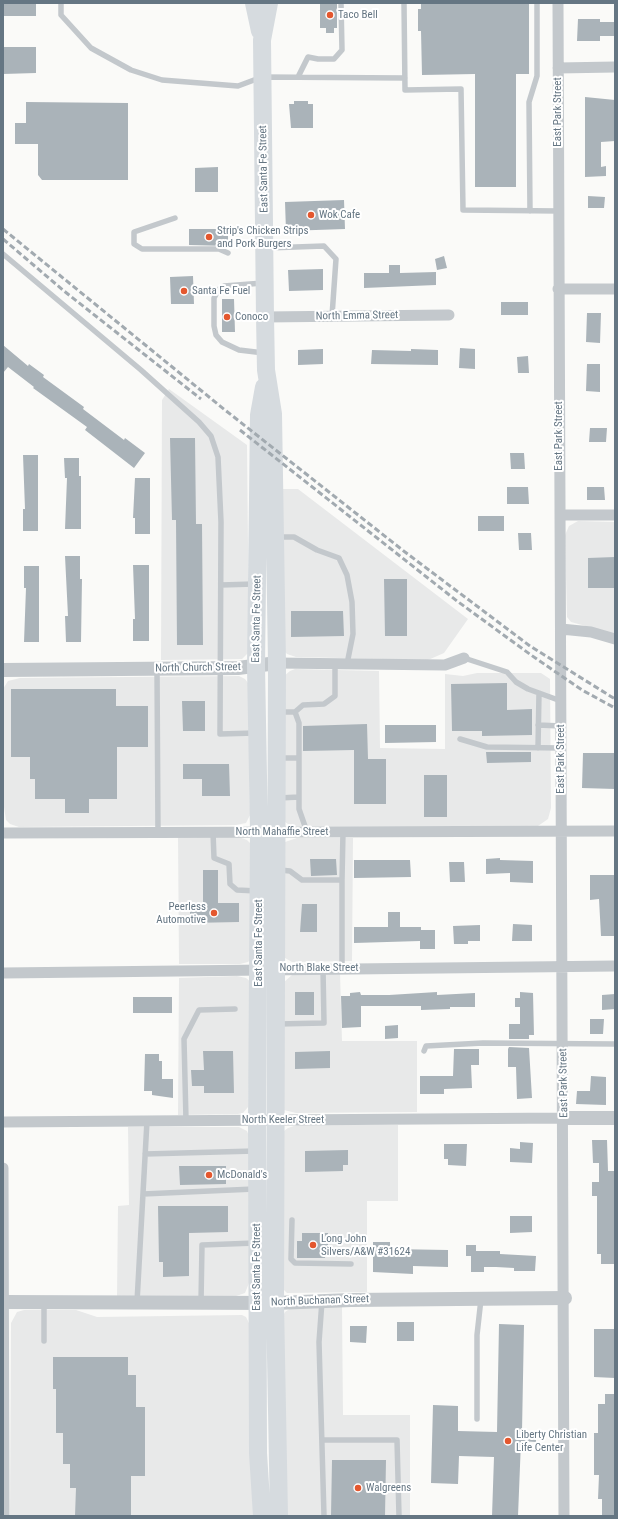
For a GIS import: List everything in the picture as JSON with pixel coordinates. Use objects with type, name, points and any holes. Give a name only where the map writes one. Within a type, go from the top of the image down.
[{"type":"main road","name":"East Santa Fe Street","points":[[254,3],[262,40]]},
{"type":"main road","name":"East Santa Fe Street","points":[[262,1516],[258,1453],[276,1120],[276,1024],[259,891],[268,832],[276,798],[273,414],[266,362],[262,77],[262,40],[269,3]]},
{"type":"main road","name":"East Santa Fe Street","points":[[266,362],[259,415],[256,666],[257,733],[268,832],[276,870],[257,1120],[257,1244],[266,1302],[279,1516]]},
{"type":"street","name":"East Park Street","points":[[558,3],[558,289],[565,1298],[564,1516]]},
{"type":"street","points":[[558,68],[615,67]]},
{"type":"street","points":[[558,289],[615,289]]},
{"type":"street","name":"North Emma Street","points":[[265,317],[449,314]]},
{"type":"street","points":[[560,515],[615,515]]},
{"type":"street","points":[[561,629],[591,632],[615,639]]},
{"type":"street","name":"North Church Street","points":[[3,670],[220,668],[256,666],[276,663],[445,665],[464,658]]},
{"type":"street","name":"North Mahaffie Street","points":[[3,833],[615,831]]},
{"type":"street","name":"North Blake Street","points":[[3,973],[323,968],[615,966]]},
{"type":"street","points":[[564,1118],[615,1118]]},
{"type":"street","name":"North Keeler Street","points":[[3,1122],[564,1118]]},
{"type":"street","points":[[3,1168],[4,1516]]},
{"type":"street","name":"North Buchanan Street","points":[[4,1302],[266,1302],[565,1298]]},
{"type":"lane","points":[[61,3],[61,15],[91,48],[131,70],[162,80],[238,86],[262,77],[405,78]]},
{"type":"lane","points":[[298,77],[308,57],[318,59],[334,59],[342,50],[341,3]]},
{"type":"lane","points":[[404,3],[405,90],[461,90],[463,210],[558,211]]},
{"type":"lane","points":[[530,211],[529,102],[537,76],[537,3]]},
{"type":"lane","points":[[175,218],[134,232],[134,244],[142,249],[219,249],[228,253]]},
{"type":"lane","points":[[264,248],[324,246],[336,260],[332,316]]},
{"type":"lane","points":[[3,254],[141,370],[199,422],[211,436],[218,457],[221,585],[220,734],[257,733]]},
{"type":"lane","points":[[265,283],[224,286],[219,289],[214,298],[214,326],[216,335],[219,339],[231,348],[266,362]]},
{"type":"lane","points":[[275,537],[294,537],[317,550],[339,558],[348,575],[352,602],[352,634],[347,664]]},
{"type":"lane","points":[[221,585],[258,584]]},
{"type":"lane","points":[[464,658],[506,672],[516,682],[561,701]]},
{"type":"lane","points":[[276,712],[295,712],[302,705],[324,704],[335,696],[335,664]]},
{"type":"lane","points":[[157,669],[158,833]]},
{"type":"lane","points":[[538,748],[539,693]]},
{"type":"lane","points":[[295,712],[299,723],[299,809],[307,832]]},
{"type":"lane","points":[[538,725],[561,726]]},
{"type":"lane","points":[[460,739],[487,747],[561,748]]},
{"type":"lane","points":[[276,758],[299,758]]},
{"type":"lane","points":[[276,798],[299,797]]},
{"type":"lane","points":[[213,832],[214,858],[229,864],[230,884],[237,890],[259,891]]},
{"type":"lane","points":[[342,968],[343,832]]},
{"type":"lane","points":[[276,870],[290,871],[302,880],[342,880]]},
{"type":"lane","points":[[276,1024],[324,1023],[323,968]]},
{"type":"lane","points":[[186,1120],[184,1039],[199,1010],[235,1008]]},
{"type":"lane","points":[[424,1051],[426,1046],[484,1043],[615,1044]]},
{"type":"lane","points":[[137,1302],[147,1121]]},
{"type":"lane","points":[[145,1154],[257,1151]]},
{"type":"lane","points":[[143,1194],[257,1189]]},
{"type":"lane","points":[[292,1220],[291,1259],[295,1263],[351,1264]]},
{"type":"lane","points":[[201,1302],[202,1245],[257,1244]]},
{"type":"lane","points":[[477,1419],[477,1334],[481,1299]]},
{"type":"lane","points":[[322,1301],[319,1342],[324,1516]]},
{"type":"lane","points":[[44,1302],[44,1341]]},
{"type":"lane","points":[[322,1440],[397,1440],[399,1516]]},
{"type":"shaded area","points":[[169,389],[247,445],[249,647],[248,653],[242,659],[161,660],[162,400]]},
{"type":"shaded area","points":[[282,489],[298,489],[468,619],[444,653],[428,660],[296,657],[285,652]]},
{"type":"shaded area","points":[[578,521],[615,522],[615,634],[571,622],[567,617],[565,535],[569,526]]},
{"type":"shaded area","points":[[295,669],[379,671],[380,748],[445,749],[445,674],[463,676],[477,673],[541,673],[550,679],[551,808],[548,819],[538,826],[293,826],[288,824],[285,822],[284,676]]},
{"type":"shaded area","points":[[239,676],[245,679],[248,683],[250,815],[246,823],[236,825],[19,827],[10,824],[6,820],[4,807],[3,689],[8,681],[20,678]]},
{"type":"shaded area","points":[[178,836],[239,837],[247,840],[251,844],[251,959],[248,962],[240,964],[179,964]]},
{"type":"shaded area","points":[[297,838],[353,838],[352,961],[292,962],[285,958],[285,842]]},
{"type":"shaded area","points":[[340,973],[342,1041],[417,1041],[417,1112],[296,1113],[284,1110],[283,983],[292,975]]},
{"type":"shaded area","points":[[237,976],[246,978],[252,983],[248,1107],[243,1113],[238,1114],[178,1115],[179,978]]},
{"type":"shaded area","points":[[297,1125],[398,1125],[398,1201],[367,1201],[367,1292],[287,1293],[284,1290],[284,1131]]},
{"type":"shaded area","points":[[128,1127],[239,1127],[247,1131],[249,1136],[249,1283],[245,1293],[236,1296],[117,1297],[118,1206],[129,1205]]},
{"type":"shaded area","points":[[342,1307],[343,1415],[410,1415],[410,1516],[284,1516],[283,1316],[285,1312],[291,1308]]},
{"type":"shaded area","points":[[24,1310],[76,1310],[97,1317],[242,1315],[246,1317],[249,1323],[255,1516],[10,1516],[11,1323],[17,1312]]},
{"type":"building","points":[[3,3],[36,3],[36,16],[3,16]]},
{"type":"building","name":"Taco Bell","points":[[320,3],[337,3],[337,28],[334,28],[334,33],[326,33],[326,28],[320,28]]},
{"type":"building","points":[[421,3],[529,3],[529,74],[516,74],[516,187],[475,187],[475,74],[422,75],[421,31],[418,31],[418,9],[421,9]]},
{"type":"building","points":[[578,19],[600,19],[600,22],[615,22],[615,36],[600,36],[600,41],[577,41]]},
{"type":"building","points":[[3,47],[36,47],[36,73],[3,74]]},
{"type":"building","points":[[585,97],[615,100],[615,141],[601,142],[601,167],[606,166],[606,176],[585,177]]},
{"type":"building","points":[[294,101],[308,101],[308,104],[313,104],[313,128],[291,128],[289,104],[294,104]]},
{"type":"building","points":[[26,102],[128,103],[128,180],[42,180],[38,175],[38,144],[15,144],[15,123],[26,123]]},
{"type":"building","points":[[218,167],[218,192],[195,192],[195,168]]},
{"type":"building","points":[[588,196],[605,197],[604,208],[588,208]]},
{"type":"building","points":[[344,200],[345,229],[286,231],[285,202]]},
{"type":"building","name":"Strip's Chicken Strips and Pork Burgers","points":[[189,229],[228,229],[228,246],[189,245]]},
{"type":"building","points":[[444,256],[447,268],[437,270],[435,259]]},
{"type":"building","points":[[389,265],[400,265],[400,273],[436,272],[436,285],[364,288],[364,273],[389,273]]},
{"type":"building","points":[[323,269],[323,290],[289,291],[288,270]]},
{"type":"building","points":[[193,276],[194,304],[171,304],[170,277]]},
{"type":"building","points":[[222,299],[234,299],[235,332],[222,332]]},
{"type":"building","points":[[501,302],[528,302],[528,315],[501,315]]},
{"type":"building","points":[[587,313],[601,313],[600,343],[586,342]]},
{"type":"building","points":[[3,345],[28,366],[29,364],[44,375],[43,377],[84,407],[83,409],[124,440],[125,438],[145,453],[134,468],[85,430],[87,427],[33,388],[34,387],[8,367],[3,373]]},
{"type":"building","points":[[460,348],[475,349],[475,369],[459,368]]},
{"type":"building","points":[[323,349],[323,364],[298,365],[298,350]]},
{"type":"building","points":[[411,349],[438,350],[438,365],[371,364],[372,350],[411,351]]},
{"type":"building","points":[[528,356],[529,373],[518,373],[517,357]]},
{"type":"building","points":[[587,364],[600,364],[600,392],[586,391]]},
{"type":"building","points":[[590,428],[607,428],[606,442],[589,442]]},
{"type":"building","points":[[170,438],[195,438],[196,524],[202,524],[203,645],[177,645],[176,520],[172,520]]},
{"type":"building","points":[[510,453],[524,453],[525,469],[511,469]]},
{"type":"building","points":[[23,455],[38,455],[38,531],[23,531],[23,509],[25,509]]},
{"type":"building","points":[[64,458],[79,458],[79,476],[81,476],[81,529],[65,529],[67,478],[65,478]]},
{"type":"building","points":[[135,478],[150,478],[150,534],[135,534],[135,518],[133,518]]},
{"type":"building","points":[[507,487],[528,487],[529,504],[507,504]]},
{"type":"building","points":[[587,487],[604,487],[605,500],[587,500]]},
{"type":"building","points":[[478,516],[504,516],[504,531],[478,531]]},
{"type":"building","points":[[518,533],[531,533],[532,550],[519,550]]},
{"type":"building","points":[[65,556],[80,556],[80,579],[82,579],[81,642],[66,642],[65,616],[68,616]]},
{"type":"building","points":[[615,557],[615,588],[588,588],[588,558]]},
{"type":"building","points":[[133,565],[149,565],[149,641],[133,641],[133,619],[135,619]]},
{"type":"building","points":[[24,566],[39,566],[39,642],[24,642],[26,588],[24,588]]},
{"type":"building","points":[[384,579],[407,579],[407,636],[385,636]]},
{"type":"building","points":[[291,611],[343,611],[344,636],[291,637]]},
{"type":"building","points":[[507,683],[507,710],[532,709],[532,735],[482,736],[482,731],[452,731],[451,684]]},
{"type":"building","points":[[11,689],[116,689],[116,706],[148,706],[148,747],[117,747],[117,799],[89,799],[89,813],[65,813],[65,799],[35,799],[35,779],[30,779],[30,757],[11,757]]},
{"type":"building","points":[[182,701],[205,701],[205,731],[183,731]]},
{"type":"building","points":[[367,724],[368,759],[386,759],[386,804],[354,804],[354,750],[303,751],[303,726]]},
{"type":"building","points":[[385,725],[436,725],[436,742],[385,743]]},
{"type":"building","points":[[486,752],[531,752],[531,762],[487,763]]},
{"type":"building","points":[[583,753],[615,753],[615,789],[582,788]]},
{"type":"building","points":[[183,764],[229,764],[230,796],[202,796],[202,779],[183,779]]},
{"type":"building","points":[[424,775],[447,775],[447,817],[424,817]]},
{"type":"building","points":[[500,858],[500,860],[533,861],[533,883],[510,882],[510,873],[486,874],[486,859]]},
{"type":"building","points":[[310,859],[336,859],[337,875],[311,876]]},
{"type":"building","points":[[354,860],[410,860],[411,877],[354,878]]},
{"type":"building","points":[[449,862],[464,862],[465,882],[450,882]]},
{"type":"building","points":[[203,870],[218,870],[218,903],[239,903],[239,922],[190,923],[190,904],[203,903]]},
{"type":"building","points":[[590,875],[615,875],[615,936],[601,936],[599,899],[590,900]]},
{"type":"building","points":[[302,904],[317,904],[317,932],[300,932]]},
{"type":"building","points":[[388,912],[400,912],[400,927],[421,927],[421,930],[435,930],[435,949],[420,949],[420,941],[354,943],[354,927],[388,927]]},
{"type":"building","points":[[513,924],[532,925],[532,941],[512,941]]},
{"type":"building","points":[[480,925],[480,941],[468,941],[468,944],[454,944],[453,926]]},
{"type":"building","points":[[295,992],[314,992],[314,1015],[295,1015]]},
{"type":"building","points":[[360,992],[361,995],[437,992],[437,995],[475,993],[475,1007],[450,1007],[450,1009],[421,1010],[421,1006],[361,1006],[361,1027],[342,1028],[341,996],[350,996],[350,993]]},
{"type":"building","points":[[520,992],[533,993],[534,1035],[529,1035],[529,1039],[509,1039],[509,1024],[520,1024],[520,1007],[515,1007],[515,998],[520,998]]},
{"type":"building","points":[[615,994],[615,1009],[602,1010],[602,995]]},
{"type":"building","points":[[133,997],[172,997],[172,1013],[133,1013]]},
{"type":"building","points":[[590,1019],[604,1019],[603,1034],[590,1034]]},
{"type":"building","points":[[398,1025],[398,1038],[385,1039],[385,1026]]},
{"type":"building","points":[[509,1047],[529,1048],[532,1098],[517,1099],[516,1067],[508,1067]]},
{"type":"building","points":[[454,1049],[479,1049],[479,1065],[471,1065],[472,1088],[444,1089],[444,1094],[420,1094],[420,1076],[453,1076]]},
{"type":"building","points":[[203,1051],[233,1051],[234,1093],[204,1093],[204,1086],[192,1086],[191,1070],[204,1070]]},
{"type":"building","points":[[330,1051],[330,1068],[295,1069],[295,1052]]},
{"type":"building","points":[[145,1054],[159,1054],[159,1061],[162,1061],[162,1079],[173,1079],[173,1098],[152,1095],[152,1091],[144,1091]]},
{"type":"building","points":[[591,1076],[606,1077],[606,1105],[576,1104],[577,1091],[590,1091]]},
{"type":"building","points":[[592,1140],[607,1140],[608,1171],[615,1171],[615,1264],[601,1264],[601,1254],[597,1254],[597,1196],[592,1196],[592,1182],[599,1182],[599,1163],[593,1163]]},
{"type":"building","points":[[520,1142],[533,1143],[532,1163],[510,1162],[510,1148],[520,1149]]},
{"type":"building","points":[[444,1144],[467,1144],[466,1166],[448,1165],[448,1159],[444,1159]]},
{"type":"building","points":[[348,1150],[348,1165],[343,1165],[343,1171],[305,1172],[305,1151]]},
{"type":"building","points":[[179,1166],[226,1166],[226,1184],[180,1185]]},
{"type":"building","points":[[158,1206],[228,1206],[228,1232],[189,1233],[189,1276],[163,1277],[163,1262],[159,1262]]},
{"type":"building","points":[[510,1216],[532,1216],[532,1232],[510,1233]]},
{"type":"building","name":"Long John Silvers/A&W #31624","points":[[302,1233],[328,1233],[328,1250],[325,1250],[325,1258],[297,1258],[297,1241],[302,1241]]},
{"type":"building","points":[[373,1242],[390,1242],[390,1249],[448,1250],[448,1267],[413,1266],[413,1274],[373,1272]]},
{"type":"building","points":[[466,1245],[476,1245],[476,1251],[500,1251],[500,1254],[536,1256],[535,1271],[514,1271],[514,1268],[484,1267],[484,1272],[471,1272],[471,1256],[466,1256]]},
{"type":"building","points":[[397,1322],[414,1322],[414,1341],[397,1341]]},
{"type":"building","points":[[499,1324],[524,1325],[522,1431],[536,1432],[536,1442],[521,1441],[518,1516],[492,1516],[494,1457],[459,1456],[458,1484],[431,1483],[433,1405],[458,1406],[458,1431],[497,1432]]},
{"type":"building","points":[[350,1326],[367,1326],[366,1343],[350,1342]]},
{"type":"building","points":[[594,1329],[615,1329],[615,1378],[594,1377]]},
{"type":"building","points":[[53,1357],[128,1357],[128,1375],[136,1375],[136,1407],[145,1407],[145,1476],[131,1476],[131,1516],[75,1516],[76,1488],[70,1488],[70,1464],[63,1464],[63,1433],[56,1433],[56,1389],[53,1389]]},
{"type":"building","points":[[605,1394],[615,1394],[615,1516],[602,1516],[602,1499],[598,1499],[599,1475],[594,1475],[594,1433],[598,1433],[598,1404],[605,1404]]},
{"type":"building","name":"Walgreens","points":[[332,1460],[386,1460],[385,1516],[331,1516]]},
{"type":"railway","points":[[3,229],[225,410],[405,552],[530,646],[615,699]]},
{"type":"railway","points":[[3,239],[64,291],[201,399]]},
{"type":"railway","points":[[240,430],[457,601],[582,690],[615,708]]},
{"type":"place","name":"Taco Bell","points":[[330,15]]},
{"type":"place","name":"Wok Cafe","points":[[311,215]]},
{"type":"place","name":"Strip's Chicken Strips and Pork Burgers","points":[[209,237]]},
{"type":"place","name":"Santa Fe Fuel","points":[[184,291]]},
{"type":"place","name":"Conoco","points":[[227,317]]},
{"type":"place","name":"Peerless Automotive","points":[[214,913]]},
{"type":"place","name":"McDonald's","points":[[209,1175]]},
{"type":"place","name":"Long John Silvers/A&W #31624","points":[[313,1245]]},
{"type":"place","name":"Liberty Christian Life Center","points":[[508,1441]]},
{"type":"place","name":"Walgreens","points":[[358,1488]]}]
